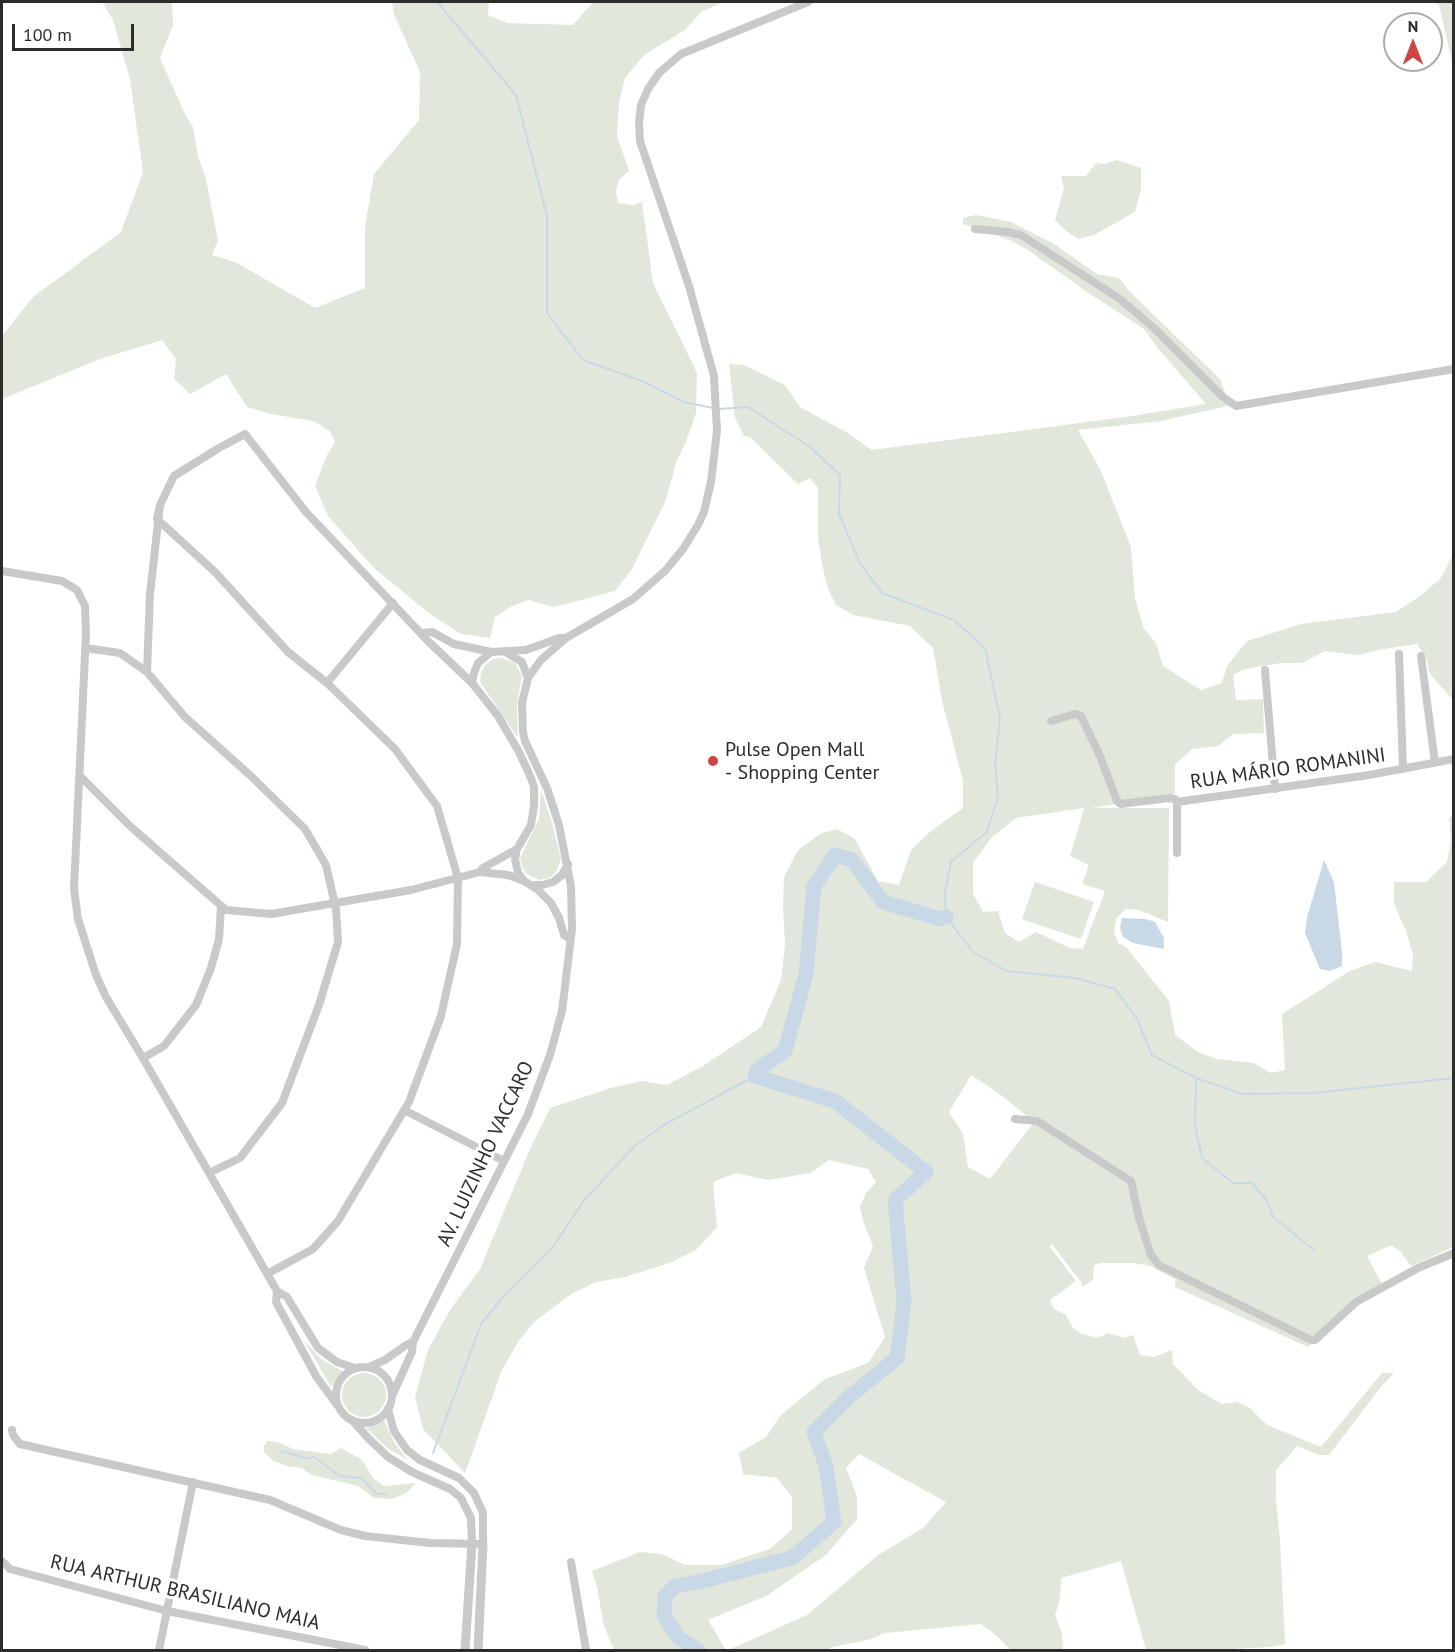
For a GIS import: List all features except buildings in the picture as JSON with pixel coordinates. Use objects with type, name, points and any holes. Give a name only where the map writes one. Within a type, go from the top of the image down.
[{"type":"street","points":[[528,678],[541,660],[566,638],[621,607],[644,591],[665,571],[683,549],[701,518],[708,497],[715,459],[717,412],[714,376],[689,286],[640,141],[641,105],[659,73],[681,54],[808,2]]},
{"type":"street","points":[[975,229],[1008,232],[1021,236],[1120,299],[1155,329],[1223,397],[1236,406],[1454,369]]},
{"type":"street","points":[[147,672],[150,594],[160,505],[174,476],[245,434],[306,512],[428,641],[472,683],[503,725],[531,778],[535,797],[533,816],[527,833],[517,849],[515,865],[518,873],[551,903],[564,935],[570,939]]},
{"type":"street","points":[[157,519],[215,572],[288,652],[327,682],[395,749],[437,806],[458,878],[458,944],[441,1016],[409,1102],[338,1221],[313,1249],[267,1274]]},
{"type":"street","points":[[2,571],[62,581],[77,590],[86,606],[74,889],[78,919],[96,975],[106,996],[277,1291],[287,1297],[318,1348],[337,1362],[355,1368],[369,1367],[386,1360],[413,1342]]},
{"type":"street","points":[[327,682],[393,603]]},
{"type":"street","points":[[422,633],[432,632],[454,644],[491,652],[526,650],[559,638],[566,638]]},
{"type":"street","points":[[86,648],[120,653],[147,672],[185,717],[252,777],[305,829],[326,865],[335,903],[339,942],[319,1005],[282,1102],[240,1158],[209,1173]]},
{"type":"street","points":[[472,683],[478,663],[491,652]]},
{"type":"street","points":[[503,652],[522,662],[528,678]]},
{"type":"street","points":[[1399,654],[1403,769]]},
{"type":"street","points":[[1421,656],[1435,763]]},
{"type":"street","points":[[1265,670],[1275,789]]},
{"type":"street","name":"AV. LUIZINHO VACCARO","points":[[392,1396],[412,1352],[413,1342],[532,1104],[550,1055],[563,1003],[572,929],[568,864],[553,806],[523,732],[522,704],[528,678]]},
{"type":"street","points":[[1051,721],[1075,714],[1081,716],[1100,756],[1117,801],[1121,804],[1169,798],[1177,802]]},
{"type":"street","name":"RUA MÁRIO ROMANINI","points":[[1177,853],[1177,802],[1275,789],[1454,759]]},
{"type":"street","points":[[80,776],[138,833],[226,910],[271,914],[411,890],[480,872],[508,875],[528,883],[542,885],[553,882],[562,875],[568,864]]},
{"type":"street","points":[[480,872],[483,868],[517,849]]},
{"type":"street","points":[[143,1058],[164,1046],[196,1005],[219,939],[221,906]]},
{"type":"street","points":[[404,1110],[504,1161]]},
{"type":"street","points":[[1015,1119],[1037,1121],[1131,1181],[1139,1218],[1151,1255],[1159,1265],[1311,1340],[1315,1340],[1356,1302],[1418,1268],[1454,1252]]},
{"type":"street","points":[[277,1291],[276,1302],[316,1376],[347,1417],[359,1422],[372,1421],[384,1414],[392,1396],[386,1377],[369,1367]]},
{"type":"street","points":[[338,1406],[336,1393],[340,1380],[355,1368]]},
{"type":"street","points":[[388,1409],[394,1431],[407,1450],[420,1460],[459,1478],[470,1487],[478,1499],[484,1521],[478,1650]]},
{"type":"street","points":[[352,1420],[388,1457],[418,1475],[450,1489],[465,1504],[471,1518],[472,1544],[465,1650]]},
{"type":"street","points":[[12,1430],[20,1444],[270,1500],[341,1530],[365,1536],[430,1543],[483,1544]]},
{"type":"street","points":[[159,1650],[193,1482]]},
{"type":"street","points":[[465,1504],[478,1499]]},
{"type":"street","name":"RUA ARTHUR BRASILIANO MAIA","points":[[2,1561],[10,1569],[167,1611],[364,1650]]},
{"type":"street","points":[[571,1562],[586,1650]]},
{"type":"shaded area","points":[[102,2],[172,2],[173,25],[160,58],[193,127],[218,240],[212,255],[235,262],[315,308],[365,288],[365,227],[374,174],[419,120],[420,72],[394,15],[392,2],[489,2],[488,15],[507,23],[573,25],[593,2],[724,2],[701,12],[685,30],[644,55],[625,78],[619,103],[617,136],[629,171],[619,180],[616,191],[618,203],[632,205],[642,202],[653,283],[697,373],[696,413],[676,463],[666,500],[632,569],[615,591],[554,607],[528,600],[510,607],[495,617],[490,638],[461,634],[430,614],[374,568],[328,516],[315,486],[326,457],[335,442],[330,431],[313,421],[271,414],[247,407],[226,374],[190,394],[174,379],[176,359],[162,340],[100,359],[2,399],[2,336],[33,297],[121,232],[143,172],[130,79],[113,20]]},
{"type":"shaded area","points":[[1432,2],[1453,2],[1451,5],[1454,16],[1453,66],[1443,22],[1443,12],[1441,12],[1439,5]]},
{"type":"shaded area","points":[[1117,160],[1141,168],[1141,189],[1135,212],[1094,235],[1078,239],[1055,220],[1064,188],[1061,176],[1086,176],[1096,163],[1104,164]]},
{"type":"shaded area","points":[[976,215],[1011,222],[1054,244],[1097,274],[1119,278],[1129,291],[1221,380],[1226,396],[1236,404],[1161,421],[1078,430],[1100,469],[1131,547],[1135,599],[1144,629],[1156,643],[1163,666],[1201,690],[1222,683],[1227,666],[1247,641],[1301,624],[1396,612],[1440,579],[1453,555],[1453,700],[1430,674],[1427,660],[1417,644],[1358,655],[1325,651],[1302,663],[1281,663],[1245,669],[1233,675],[1236,700],[1263,699],[1264,733],[1233,734],[1218,746],[1192,749],[1175,765],[1175,794],[1091,808],[1169,808],[1168,922],[1139,910],[1125,909],[1116,919],[1114,932],[1118,943],[1126,947],[1169,1001],[1175,1035],[1198,1052],[1217,1059],[1254,1063],[1271,1073],[1285,1070],[1282,1014],[1350,971],[1375,962],[1412,971],[1413,955],[1406,931],[1394,904],[1394,882],[1426,882],[1447,862],[1451,841],[1449,818],[1453,815],[1453,1247],[1411,1266],[1401,1252],[1391,1245],[1367,1256],[1382,1284],[1308,1347],[1175,1287],[1177,1280],[1150,1266],[1135,1263],[1100,1263],[1094,1266],[1093,1280],[1082,1287],[1081,1282],[1052,1244],[1050,1247],[1076,1281],[1050,1300],[1054,1309],[1066,1315],[1072,1327],[1082,1334],[1098,1338],[1108,1333],[1125,1338],[1133,1335],[1140,1355],[1154,1357],[1172,1350],[1173,1364],[1198,1390],[1222,1404],[1237,1402],[1250,1408],[1272,1427],[1321,1447],[1382,1373],[1394,1373],[1329,1455],[1319,1455],[1297,1446],[1276,1470],[1285,1644],[1271,1647],[1214,1650],[1146,1650],[1121,1561],[1061,1578],[1060,1599],[1055,1615],[1062,1633],[1063,1650],[1010,1650],[981,1624],[885,1633],[868,1640],[826,1650],[728,1650],[807,1615],[878,1555],[923,1528],[946,1502],[859,1454],[846,1468],[857,1496],[857,1519],[826,1555],[766,1596],[708,1620],[726,1650],[614,1650],[604,1626],[592,1571],[640,1552],[662,1554],[685,1565],[721,1565],[770,1549],[792,1529],[792,1497],[777,1478],[743,1474],[739,1453],[766,1437],[781,1415],[825,1379],[868,1363],[885,1337],[864,1268],[873,1246],[860,1207],[866,1193],[876,1182],[868,1169],[829,1160],[811,1173],[768,1180],[736,1173],[713,1182],[717,1227],[697,1249],[672,1262],[625,1277],[596,1282],[571,1294],[534,1322],[518,1342],[502,1370],[465,1473],[423,1429],[415,1397],[428,1350],[450,1310],[480,1269],[530,1149],[550,1108],[611,1088],[642,1081],[667,1085],[703,1066],[761,1027],[781,980],[785,944],[784,877],[798,850],[820,834],[837,829],[855,839],[878,881],[899,885],[911,850],[931,831],[963,808],[963,781],[942,701],[933,648],[910,626],[853,615],[836,605],[827,586],[818,538],[818,488],[810,478],[798,484],[750,437],[744,436],[735,418],[729,364],[744,365],[785,385],[800,407],[848,433],[872,450],[1126,417],[1206,404],[1144,329],[1025,248],[1007,239],[963,224],[963,218]],"holes":[[[1084,808],[1070,856],[1089,865],[1082,884],[1105,891],[1083,949],[1070,948],[1036,932],[1019,942],[1005,933],[998,911],[983,912],[973,894],[973,863],[991,838],[1016,818]],[[971,1075],[1001,1095],[1034,1122],[990,1179],[968,1167],[963,1134],[949,1112]]]},
{"type":"shaded area","points":[[502,658],[515,663],[522,676],[517,704],[518,738],[480,682],[485,665],[493,659]]},
{"type":"shaded area","points":[[541,790],[561,859],[556,872],[549,878],[539,880],[527,874],[520,858],[539,819]]},
{"type":"shaded area","points":[[1035,882],[1094,902],[1081,939],[1022,919]]},
{"type":"shaded area","points":[[303,1339],[321,1359],[342,1371],[331,1387]]},
{"type":"shaded area","points":[[364,1373],[379,1380],[386,1395],[379,1410],[364,1417],[349,1410],[342,1395],[349,1380]]},
{"type":"shaded area","points":[[384,1420],[394,1442],[408,1460],[387,1448],[366,1428]]},
{"type":"shaded area","points":[[267,1441],[278,1442],[293,1449],[331,1454],[341,1448],[361,1459],[374,1479],[384,1486],[416,1483],[406,1493],[392,1499],[374,1498],[358,1486],[312,1475],[301,1468],[273,1461],[264,1452]]},
{"type":"water","points":[[1324,860],[1334,882],[1342,952],[1342,966],[1330,971],[1320,969],[1305,933],[1307,917]]},
{"type":"water","points":[[1122,918],[1146,919],[1155,922],[1164,938],[1164,949],[1133,943],[1123,937],[1120,928]]},
{"type":"waterway","points":[[437,2],[516,95],[547,216],[547,313],[583,360],[642,381],[684,402],[713,408]]},
{"type":"waterway","points":[[719,409],[748,407],[810,447],[840,475],[839,514],[860,563],[882,593],[954,620],[985,648],[1000,718],[995,763],[998,796],[987,832],[951,862],[945,893],[946,917],[973,952],[1007,971],[1075,978],[1115,989],[1137,1019],[1152,1055],[1196,1078],[1243,1094],[1313,1093],[1454,1078]]},
{"type":"waterway","points":[[698,1650],[679,1638],[664,1616],[665,1596],[675,1586],[792,1558],[834,1522],[826,1466],[814,1432],[850,1396],[897,1358],[904,1301],[895,1200],[926,1172],[835,1101],[755,1076],[757,1070],[785,1051],[806,974],[814,886],[835,855],[852,860],[883,902],[940,919],[946,917]]},
{"type":"waterway","points":[[433,1453],[481,1324],[503,1297],[553,1247],[585,1199],[635,1146],[662,1126],[755,1076]]},
{"type":"waterway","points":[[1196,1079],[1195,1125],[1202,1158],[1233,1183],[1252,1183],[1268,1202],[1273,1217],[1314,1250]]},
{"type":"waterway","points":[[282,1451],[305,1458],[314,1457],[340,1476],[361,1478],[377,1494],[386,1494]]},
{"type":"place","name":"Pulse Open Mall - Shopping Center","points":[[713,761]]}]
